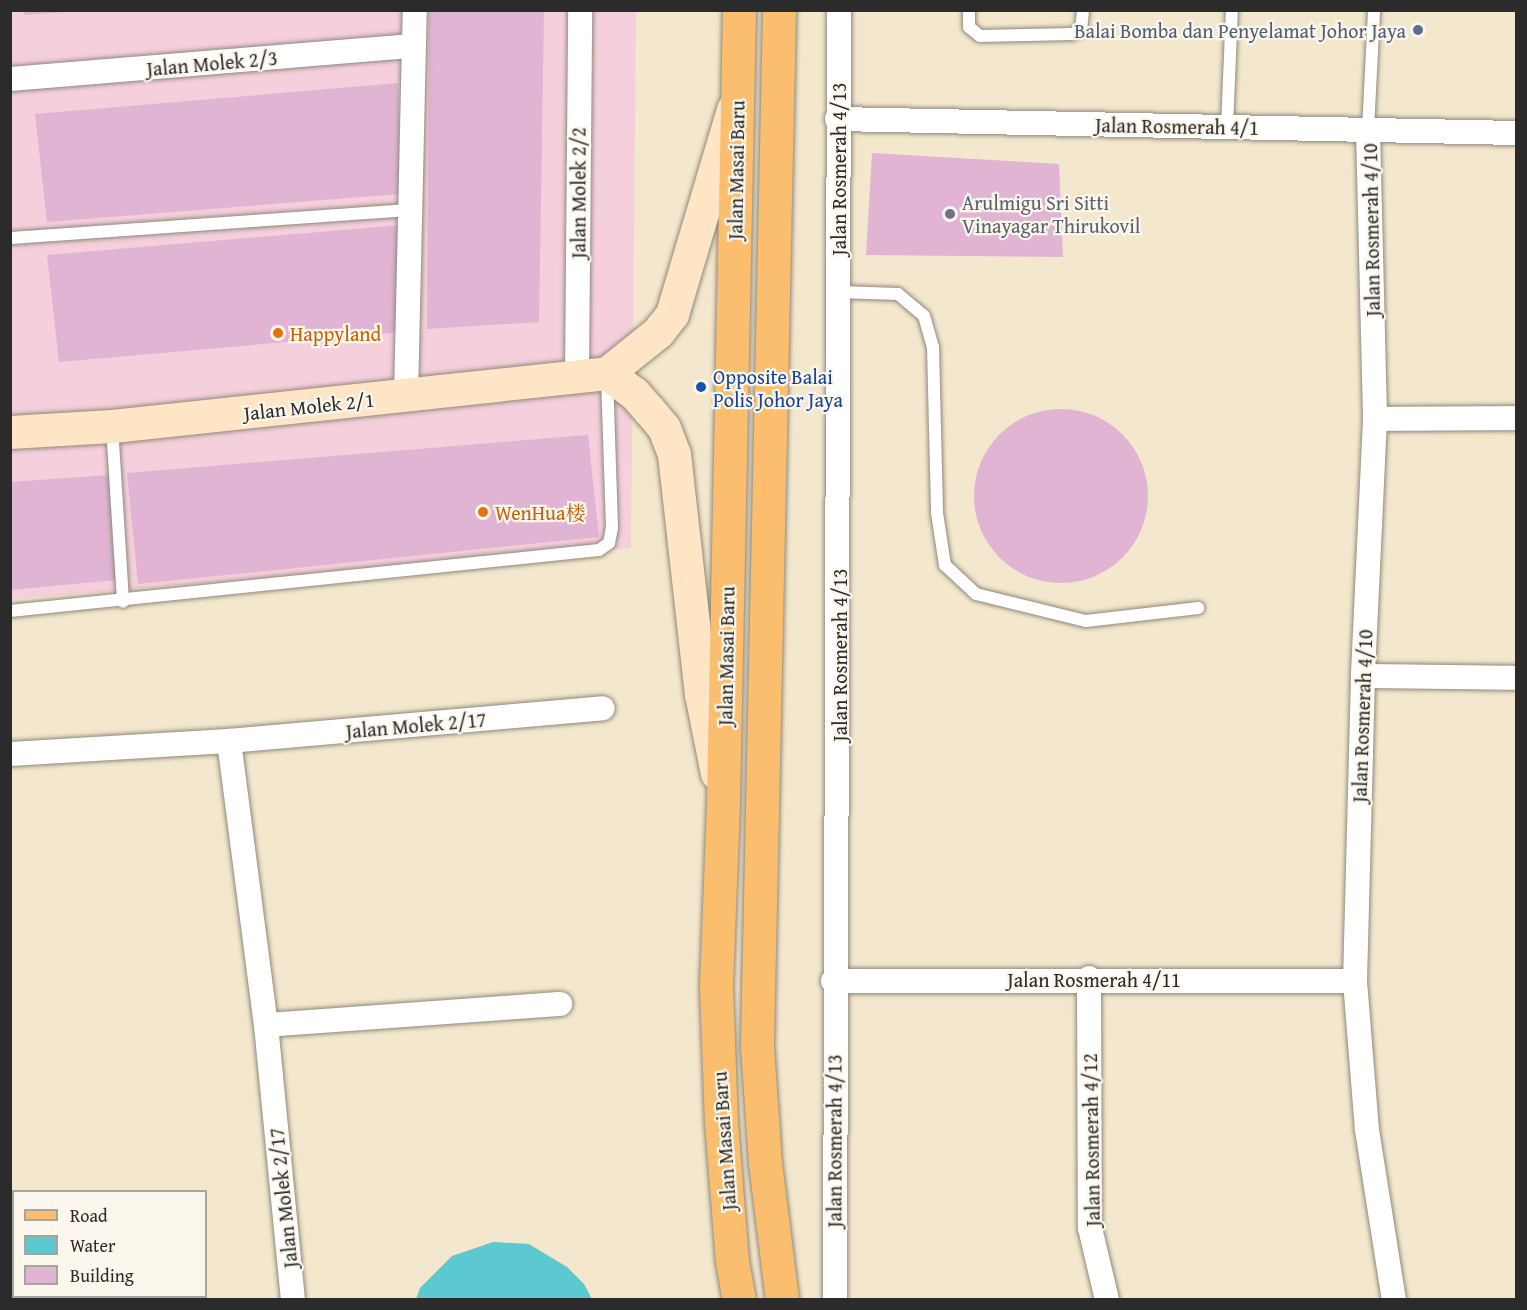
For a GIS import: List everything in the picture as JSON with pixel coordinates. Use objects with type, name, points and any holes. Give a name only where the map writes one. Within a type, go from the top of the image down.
[{"type":"main road","name":"Jalan Masai Baru","points":[[739,10],[723,803],[716,987],[724,1157],[732,1261],[739,1299]]},
{"type":"main road","name":"Jalan Masai Baru","points":[[779,10],[757,1046],[782,1299]]},
{"type":"street","points":[[406,396],[415,10]]},
{"type":"street","name":"Jalan Molek 2/2","points":[[580,10],[592,375]]},
{"type":"street","name":"Jalan Rosmerah 4/13","points":[[835,1299],[833,981],[839,831],[837,119],[839,10]]},
{"type":"street","name":"Jalan Molek 2/3","points":[[10,79],[413,46]]},
{"type":"street","points":[[592,375],[658,332],[672,314],[738,93]]},
{"type":"street","name":"Jalan Rosmerah 4/1","points":[[837,119],[1516,133]]},
{"type":"street","name":"Jalan Rosmerah 4/10","points":[[1368,130],[1375,419],[1363,676],[1355,981],[1367,1130],[1394,1299]]},
{"type":"street","points":[[592,375],[634,393],[657,419],[674,454],[701,694],[723,803]]},
{"type":"street","name":"Jalan Molek 2/1","points":[[10,432],[112,426],[592,375]]},
{"type":"street","points":[[1375,419],[1516,418]]},
{"type":"street","points":[[1363,676],[1516,678]]},
{"type":"street","name":"Jalan Molek 2/17","points":[[10,754],[229,741],[603,708]]},
{"type":"street","name":"Jalan Molek 2/17","points":[[229,741],[266,1025],[293,1299]]},
{"type":"street","name":"Jalan Rosmerah 4/11","points":[[833,981],[1089,978],[1355,981]]},
{"type":"street","name":"Jalan Rosmerah 4/12","points":[[1089,978],[1090,1228],[1107,1299]]},
{"type":"street","points":[[266,1025],[560,1004]]},
{"type":"lane","points":[[969,10],[969,27],[980,36],[1072,34],[1081,30],[1083,10]]},
{"type":"lane","points":[[1227,127],[1232,10]]},
{"type":"lane","points":[[1368,130],[1374,10]]},
{"type":"lane","points":[[10,238],[410,210]]},
{"type":"lane","points":[[839,292],[898,294],[924,316],[933,346],[937,513],[945,565],[976,594],[1086,621],[1198,608]]},
{"type":"lane","points":[[10,611],[123,602],[599,550],[609,543],[612,527],[592,375]]},
{"type":"lane","points":[[112,426],[123,602]]},
{"type":"shaded area","points":[[11,11],[636,11],[631,548],[11,599]]},
{"type":"water","points":[[493,1242],[529,1244],[567,1267],[584,1284],[592,1299],[416,1299],[420,1288],[452,1256]]},
{"type":"building","points":[[23,10],[66,10],[66,12],[24,15]]},
{"type":"building","points":[[429,10],[544,10],[539,322],[427,329]]},
{"type":"building","points":[[398,83],[400,194],[47,222],[35,114]]},
{"type":"building","points":[[872,153],[1059,164],[1063,257],[866,255]]},
{"type":"building","points":[[402,225],[400,332],[59,362],[47,255]]},
{"type":"building","points":[[1061,409],[1078,410],[1094,415],[1110,423],[1123,434],[1134,447],[1142,463],[1147,479],[1147,513],[1142,529],[1134,545],[1123,558],[1110,569],[1094,577],[1078,582],[1061,583],[1044,582],[1028,577],[1012,569],[999,558],[988,545],[980,529],[975,513],[974,496],[975,479],[980,463],[988,447],[999,434],[1012,423],[1028,415],[1044,410]]},
{"type":"building","points":[[588,435],[599,537],[138,584],[127,473]]},
{"type":"building","points":[[109,475],[116,580],[10,590],[10,482]]},
{"type":"place","name":"Balai Bomba dan Penyelamat Johor Jaya","points":[[1418,30]]},
{"type":"place","name":"Arulmigu Sri Sitti Vinayagar Thirukovil","points":[[950,214]]},
{"type":"place","name":"Happyland","points":[[278,333]]},
{"type":"place","name":"Opposite Balai Polis Johor Jaya","points":[[701,387]]},
{"type":"place","name":"WenHua楼","points":[[483,512]]}]
